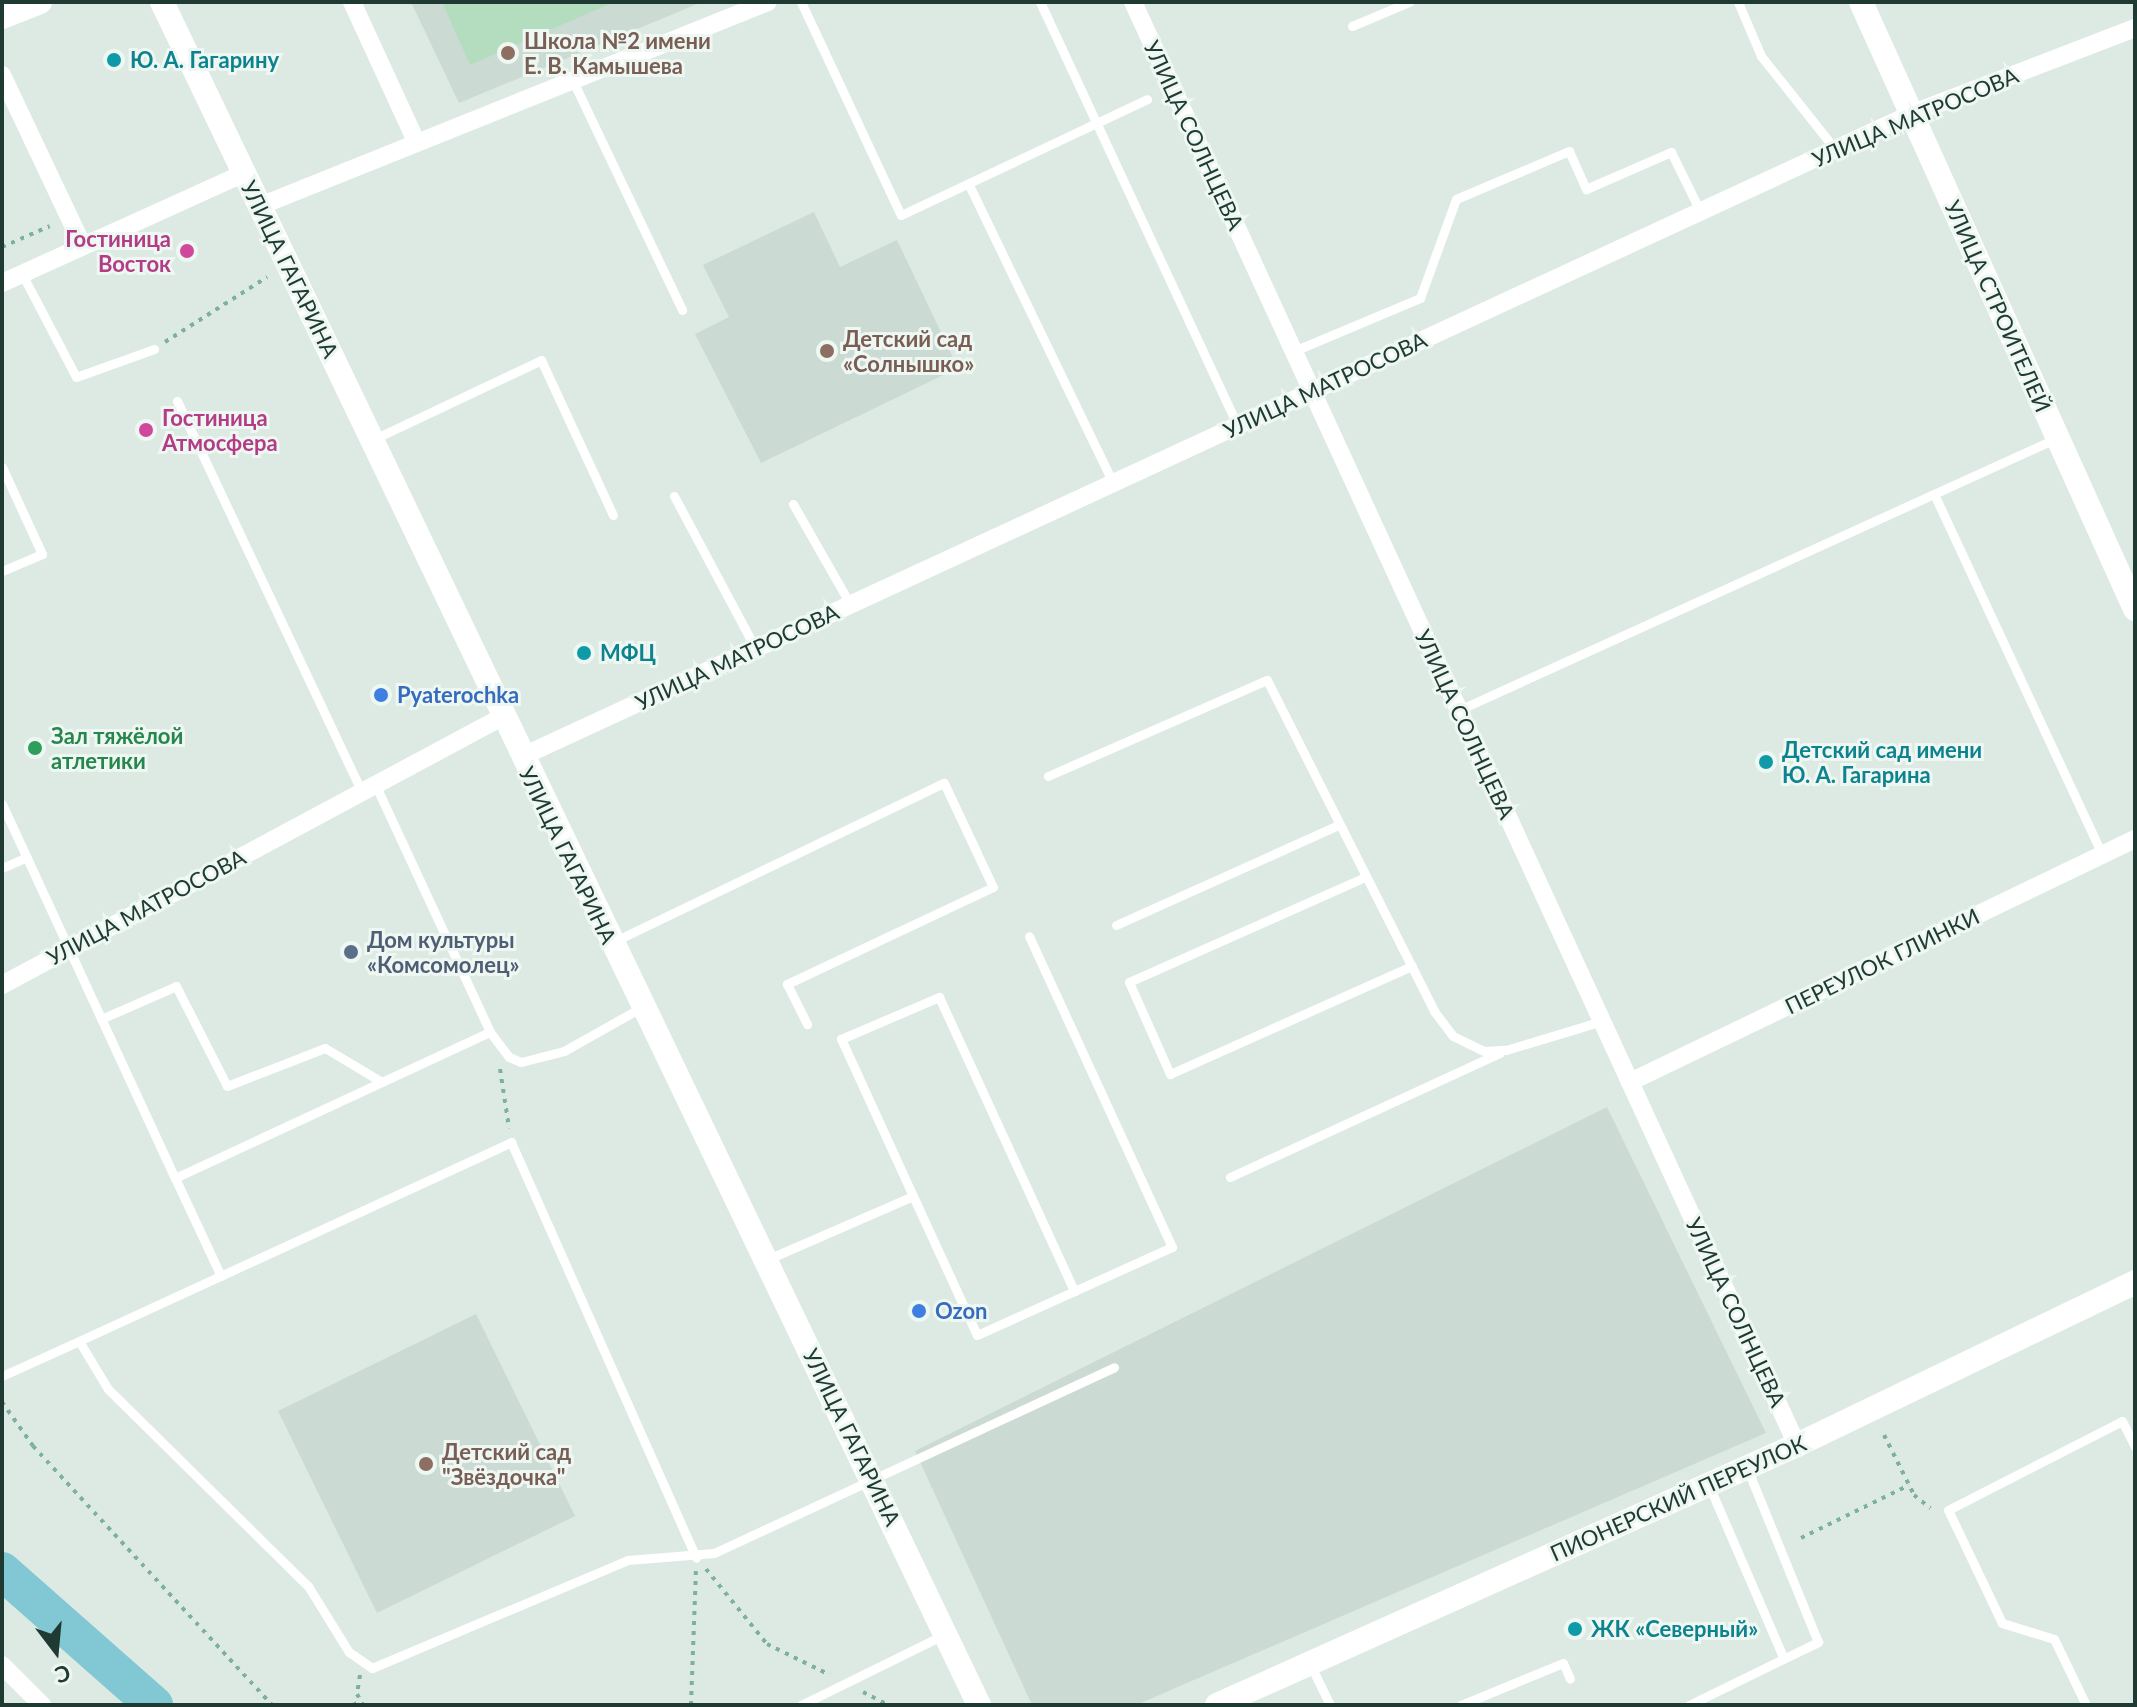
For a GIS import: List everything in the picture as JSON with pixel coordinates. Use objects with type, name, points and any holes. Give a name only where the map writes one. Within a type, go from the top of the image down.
[{"type":"main road","points":[[2,17],[40,2]]},
{"type":"main road","name":"УЛИЦА ГАГАРИНА","points":[[162,2],[610,943],[872,1478],[979,1705]]},
{"type":"main road","name":"УЛИЦА СТРОИТЕЛЕЙ","points":[[1861,2],[2135,609]]},
{"type":"main road","name":"ПИОНЕРСКИЙ ПЕРЕУЛОК","points":[[1217,1705],[1797,1445],[2135,1282]]},
{"type":"street","points":[[352,2],[416,141]]},
{"type":"street","points":[[260,206],[768,2]]},
{"type":"street","name":"УЛИЦА СОЛНЦЕВА","points":[[1133,2],[1797,1445]]},
{"type":"street","name":"УЛИЦА МАТРОСОВА","points":[[521,757],[1911,114],[2135,28]]},
{"type":"street","points":[[2,75],[83,246]]},
{"type":"street","points":[[2,283],[244,173]]},
{"type":"street","name":"УЛИЦА МАТРОСОВА","points":[[2,985],[502,717]]},
{"type":"street","name":"ПЕРЕУЛОК ГЛИНКИ","points":[[1630,1082],[2135,839]]},
{"type":"street","points":[[2,1665],[42,1705]]},
{"type":"lane","points":[[801,2],[901,215],[1147,99]]},
{"type":"lane","points":[[1040,2],[1237,425]]},
{"type":"lane","points":[[1352,26],[1409,2]]},
{"type":"lane","points":[[1738,2],[1761,56],[1835,149]]},
{"type":"lane","points":[[572,79],[682,310]]},
{"type":"lane","points":[[1294,351],[1420,298],[1456,199],[1569,151],[1586,189],[1671,152],[1700,211]]},
{"type":"lane","points":[[969,185],[1113,483]]},
{"type":"lane","points":[[22,274],[76,377],[154,349]]},
{"type":"lane","points":[[372,440],[541,360],[613,515]]},
{"type":"lane","points":[[177,401],[496,1042],[521,1062],[539,1059],[586,1042],[642,1007]]},
{"type":"lane","points":[[1459,710],[2057,438]]},
{"type":"lane","points":[[2,467],[42,554],[2,571]]},
{"type":"lane","points":[[1934,494],[2102,855]]},
{"type":"lane","points":[[674,496],[755,648]]},
{"type":"lane","points":[[793,504],[850,604]]},
{"type":"lane","points":[[1048,776],[1267,680],[1365,877],[1453,1036],[1484,1051],[1506,1050]]},
{"type":"lane","points":[[610,943],[944,783],[993,887],[787,984],[807,1024]]},
{"type":"lane","points":[[2,804],[221,1276]]},
{"type":"lane","points":[[1116,925],[1339,825]]},
{"type":"lane","points":[[2,868],[27,857]]},
{"type":"lane","points":[[1365,877],[1129,982],[1170,1074],[1412,966]]},
{"type":"lane","points":[[1029,936],[1172,1247],[977,1335],[841,1039],[939,997],[1074,1291]]},
{"type":"lane","points":[[101,1019],[176,986],[227,1086],[325,1048],[382,1082]]},
{"type":"lane","points":[[1230,1177],[1506,1050],[1602,1021]]},
{"type":"lane","points":[[175,1178],[490,1032]]},
{"type":"lane","points":[[2,1376],[511,1142],[696,1558]]},
{"type":"lane","points":[[766,1260],[913,1196]]},
{"type":"lane","points":[[79,1341],[108,1389],[308,1586],[362,1665],[391,1664],[628,1560],[696,1558],[1114,1367]]},
{"type":"lane","points":[[2086,1705],[2054,1639],[2002,1623],[1948,1510],[2122,1421],[2135,1447]]},
{"type":"lane","points":[[1689,1705],[1818,1642],[1747,1468]]},
{"type":"lane","points":[[1709,1485],[1783,1657]]},
{"type":"lane","points":[[801,1705],[946,1634]]},
{"type":"lane","points":[[1461,1705],[1563,1663],[1570,1679]]},
{"type":"lane","points":[[1310,1664],[1330,1705]]},
{"type":"path","points":[[2,247],[50,226]]},
{"type":"path","points":[[154,349],[267,277]]},
{"type":"path","points":[[496,1042],[511,1142]]},
{"type":"path","points":[[2,1402],[33,1446],[272,1705]]},
{"type":"path","points":[[1884,1435],[1909,1485],[1930,1508]]},
{"type":"path","points":[[1801,1538],[1909,1485]]},
{"type":"path","points":[[696,1558],[767,1644],[889,1705]]},
{"type":"path","points":[[691,1705],[696,1558]]},
{"type":"path","points":[[353,1705],[362,1703],[357,1694],[362,1665]]},
{"type":"shaded area","name":"Школа №2 имени Е. В. Камышева","points":[[411,2],[702,2],[459,103]]},
{"type":"shaded area","name":"Детский сад «Солнышко»","points":[[814,212],[840,267],[897,240],[958,368],[761,463],[695,334],[729,317],[703,265]]},
{"type":"shaded area","points":[[1607,1107],[1766,1433],[1136,1705],[1032,1705],[915,1451]]},
{"type":"shaded area","name":"Детский сад \"Звёздочка\"","points":[[476,1314],[575,1516],[377,1613],[278,1411]]},
{"type":"green space","points":[[442,2],[614,2],[470,65]]},
{"type":"waterway","points":[[2,1571],[154,1705]]},
{"type":"place","name":"Школа №2 имени Е. В. Камышева","points":[[508,53]]},
{"type":"place","name":"Ю. А. Гагарину","points":[[114,60]]},
{"type":"place","name":"Гостиница Восток","points":[[187,251]]},
{"type":"place","name":"Детский сад «Солнышко»","points":[[827,351]]},
{"type":"place","name":"Гостиница Атмосфера","points":[[146,430]]},
{"type":"place","name":"МФЦ","points":[[584,653]]},
{"type":"place","name":"Pyaterochka","points":[[381,695]]},
{"type":"place","name":"Зал тяжёлой атлетики","points":[[35,748]]},
{"type":"place","name":"Детский сад имени Ю. А. Гагарина","points":[[1766,762]]},
{"type":"place","name":"Дом культуры «Комсомолец»","points":[[351,952]]},
{"type":"place","name":"Ozon","points":[[919,1311]]},
{"type":"place","name":"Детский сад \"Звёздочка\"","points":[[426,1464]]},
{"type":"place","name":"ЖК «Северный»","points":[[1575,1629]]}]
